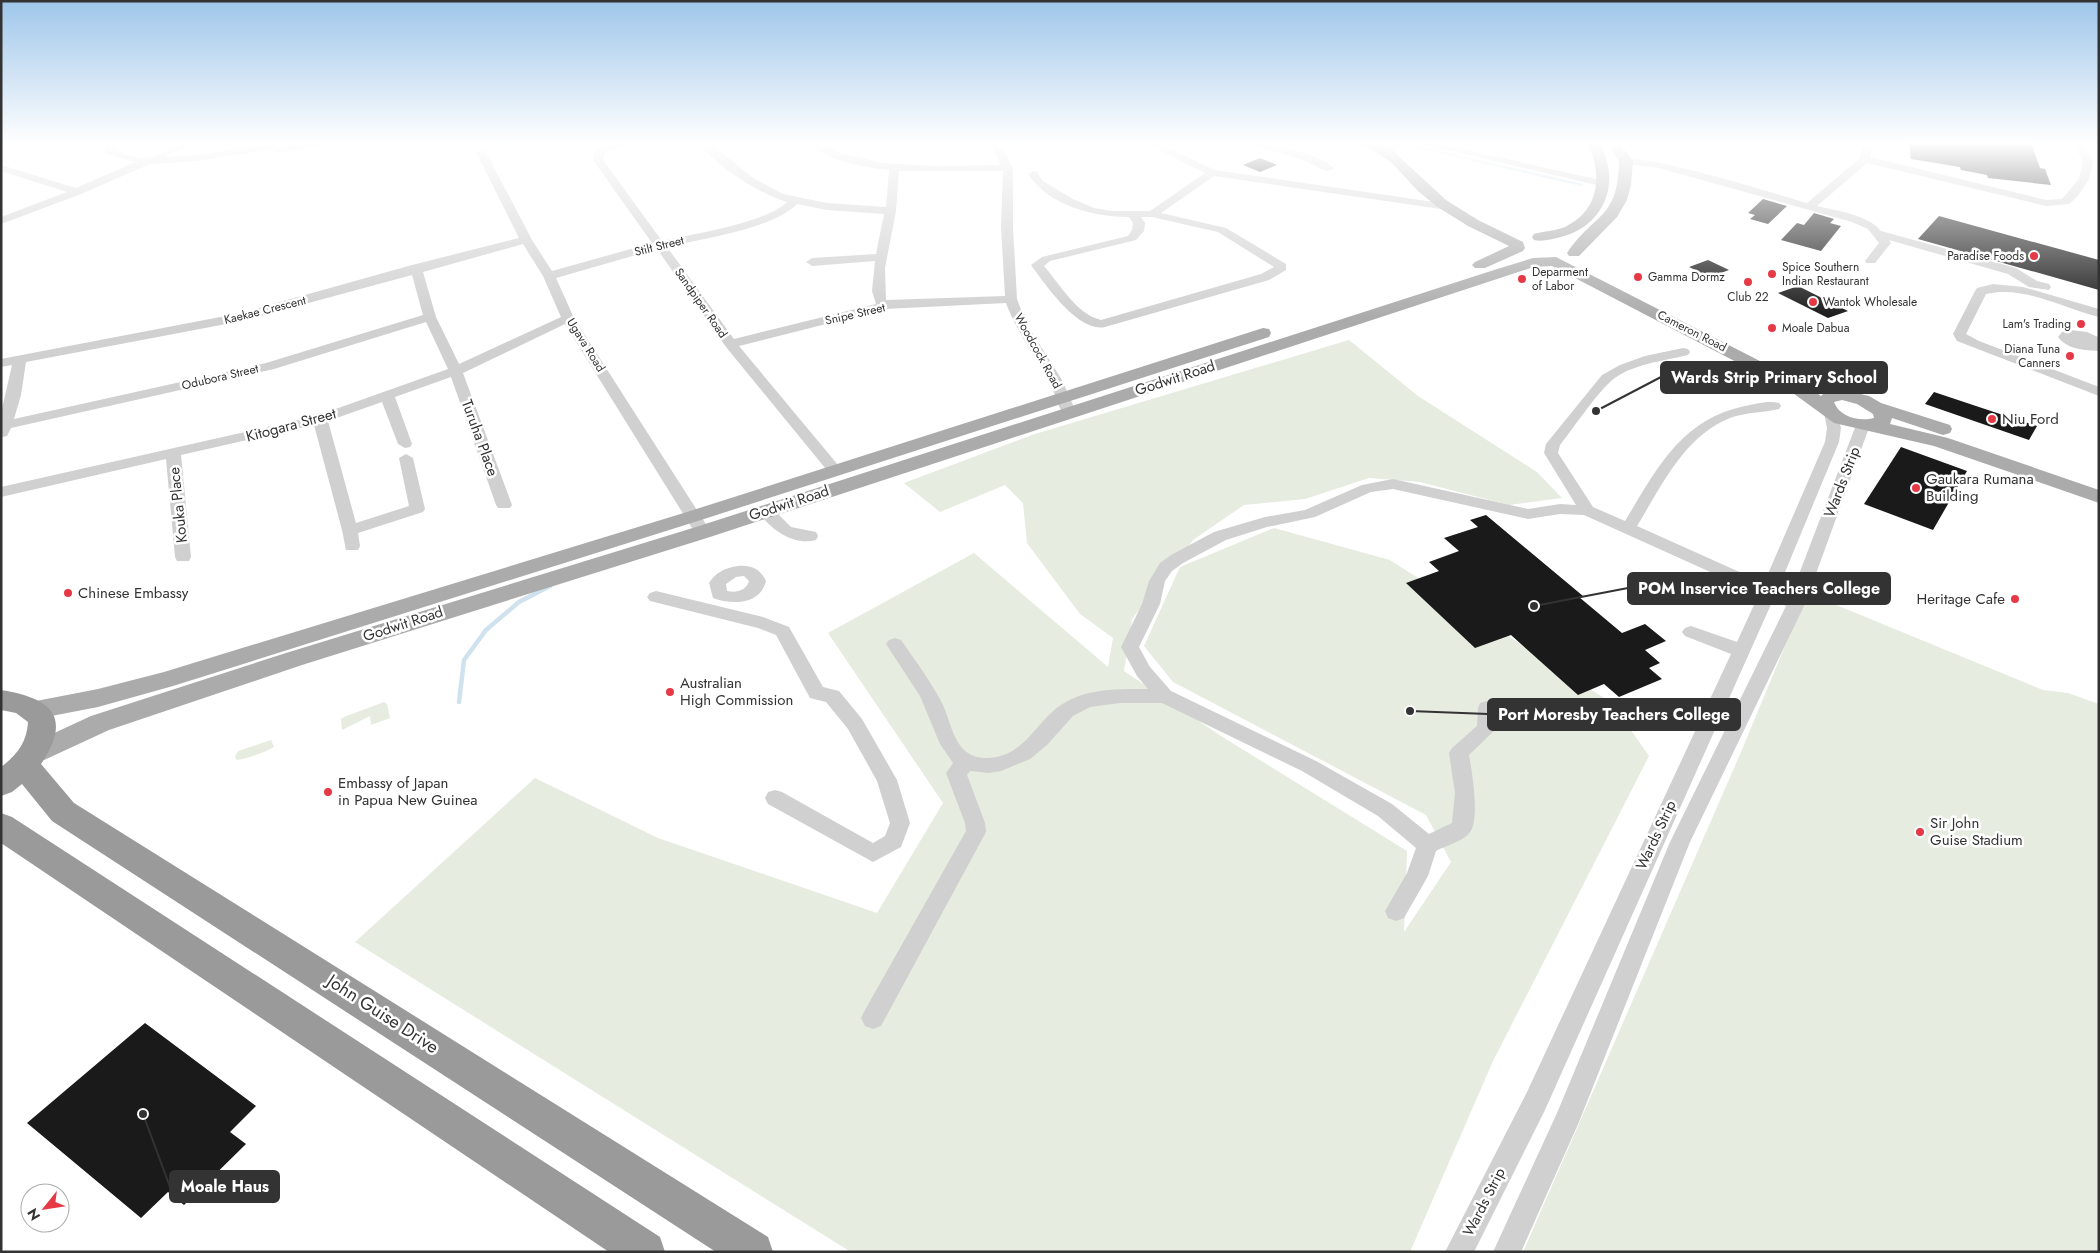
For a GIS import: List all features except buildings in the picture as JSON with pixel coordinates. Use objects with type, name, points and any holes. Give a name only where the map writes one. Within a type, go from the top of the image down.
[{"type":"highway","points":[[1,700],[15,701],[36,710],[43,720],[43,732],[19,767]]},
{"type":"highway","name":"John Guise Drive","points":[[19,767],[63,812],[753,1252]]},
{"type":"highway","points":[[1,826],[645,1252]]},
{"type":"main road","points":[[1440,201],[1490,233],[1527,242]]},
{"type":"main road","name":"Godwit Road","points":[[36,710],[98,698],[165,680],[699,524],[766,510],[1066,405],[1124,376],[1464,271],[1507,255],[1512,249],[1527,242],[1561,233],[1580,222],[1597,201]]},
{"type":"main road","points":[[1574,254],[1580,244],[1608,219],[1619,201]]},
{"type":"main road","name":"Cameron Road","points":[[1527,242],[1563,242],[1574,254],[1765,357],[1803,380],[1842,395],[1864,400],[1871,419],[1849,422],[1828,410],[1792,384],[1744,358],[1553,262],[1532,258],[1527,242]]},
{"type":"main road","name":"Godwit Road","points":[[19,767],[100,723],[442,612],[699,524],[835,471],[1066,405],[1533,263],[1553,262],[1574,254]]},
{"type":"main road","points":[[1828,410],[1828,398],[1842,395]]},
{"type":"main road","points":[[1871,419],[2099,485]]},
{"type":"main road","points":[[1871,419],[2099,497]]},
{"type":"street","points":[[1,221],[52,201]]},
{"type":"street","name":"Ugava Road","points":[[506,201],[526,240],[549,276],[568,318],[699,524]]},
{"type":"street","name":"Sandpiper Road","points":[[628,201],[731,344],[835,471]]},
{"type":"street","name":"Stilt Street","points":[[549,276],[752,222],[786,210],[794,201]]},
{"type":"street","points":[[799,201],[891,210]]},
{"type":"street","points":[[885,305],[879,296],[882,257],[892,201]]},
{"type":"street","name":"Woodcock Road","points":[[1007,201],[1011,298],[1020,323],[1055,380],[1066,405]]},
{"type":"street","points":[[1072,201],[1091,211],[1111,214],[1132,213],[1152,214],[1222,230],[1282,267],[1265,276],[1101,324],[1092,323],[1081,317],[1037,265],[1046,259],[1132,238],[1138,231],[1139,223],[1132,213]]},
{"type":"street","points":[[1152,214],[1170,201]]},
{"type":"street","points":[[1410,201],[1448,207]]},
{"type":"street","points":[[1794,201],[1856,220],[1872,227],[1885,242],[1871,261]]},
{"type":"street","points":[[1810,206],[1815,201]]},
{"type":"street","points":[[2040,201],[2046,203],[2066,201]]},
{"type":"street","points":[[1879,234],[2012,271],[2033,284],[2099,301]]},
{"type":"street","name":"Kaekae Crescent","points":[[1,363],[242,317],[416,268],[526,240]]},
{"type":"street","points":[[812,262],[882,257]]},
{"type":"street","name":"Turuha Place","points":[[416,268],[430,317],[456,371],[504,505]]},
{"type":"street","points":[[2099,313],[2025,291],[1988,288],[1981,291],[1959,334],[1962,338],[1974,344],[2099,392]]},
{"type":"street","name":"Snipe Street","points":[[731,344],[885,305],[1011,298]]},
{"type":"street","name":"Odubora Street","points":[[4,430],[269,366],[430,317]]},
{"type":"street","name":"Kitogara Street","points":[[1,492],[320,419],[456,371],[568,318]]},
{"type":"street","points":[[1587,510],[1551,453],[1553,444],[1607,378],[1625,368],[1642,362],[1683,352]]},
{"type":"street","points":[[4,430],[20,358]]},
{"type":"street","points":[[320,419],[351,538],[417,510],[406,451],[387,395]]},
{"type":"street","points":[[1628,528],[1683,446],[1711,422],[1745,409],[1774,406]]},
{"type":"street","name":"Wards Strip","points":[[1458,1252],[1536,1101],[1768,593],[1832,442],[1834,428],[1828,410]]},
{"type":"street","name":"Wards Strip","points":[[1507,1252],[1566,1122],[1680,842],[1796,604],[1871,419]]},
{"type":"street","name":"Kouka Place","points":[[173,454],[183,557]]},
{"type":"street","points":[[1427,845],[1384,810],[1309,766],[1164,696],[1143,671],[1130,646],[1166,567],[1220,536],[1265,522],[1309,514],[1377,485],[1393,484],[1507,511],[1528,514],[1560,509],[1587,510],[1796,604]]},
{"type":"street","points":[[766,510],[786,531],[810,536]]},
{"type":"street","points":[[740,571],[752,574],[758,580],[758,596],[740,598],[718,604],[716,587],[719,580],[728,574],[740,571]]},
{"type":"street","points":[[656,597],[718,604],[783,631],[817,693],[832,696],[855,724],[887,780],[900,823],[894,841],[873,853],[775,798]]},
{"type":"street","points":[[1691,632],[1741,651]]},
{"type":"street","points":[[895,644],[931,700],[953,751],[960,758],[987,766],[1002,763],[1018,756],[1039,741],[1062,713],[1081,703],[1097,699],[1164,696]]},
{"type":"street","points":[[1396,911],[1417,876],[1427,845],[1462,828],[1465,792],[1459,753],[1486,729],[1487,708]]},
{"type":"street","points":[[873,1018],[976,832],[975,823],[956,773],[968,761]]},
{"type":"shaded area","points":[[1349,340],[1418,396],[1537,472],[1562,498],[1509,505],[1420,482],[1369,478],[1305,499],[1244,505],[1193,540],[1132,619],[1124,671],[1221,736],[1407,851],[1404,932],[1451,862],[1426,815],[1173,682],[1144,646],[1180,567],[1274,528],[1390,560],[1612,703],[1649,756],[1493,1061],[1410,1252],[851,1252],[355,942],[535,778],[658,838],[877,913],[943,803],[828,633],[974,553],[1108,667],[1113,638],[1080,614],[1027,543],[1023,503],[1005,485],[940,512],[904,483],[1035,434]]},
{"type":"shaded area","name":"Sir John Guise Stadium","points":[[1807,593],[2043,690],[2068,693],[2099,704],[2099,1252],[1523,1252],[1741,752]]},
{"type":"shaded area","points":[[384,702],[387,704],[390,718],[371,725],[370,716],[342,730],[341,719],[344,717]]},
{"type":"shaded area","points":[[271,740],[274,747],[270,749],[242,759],[237,760],[235,757],[238,751]]},
{"type":"waterway","points":[[459,702],[464,660],[486,630],[519,602],[550,586]]},
{"type":"place","name":"Paradise Foods","points":[[2034,256]]},
{"type":"place","name":"Spice Southern Indian Restaurant","points":[[1772,274]]},
{"type":"place","name":"Gamma Dormz","points":[[1638,277]]},
{"type":"place","name":"Deparment of Labor","points":[[1522,279]]},
{"type":"place","name":"Club 22","points":[[1748,282]]},
{"type":"place","name":"Wantok Wholesale","points":[[1813,302]]},
{"type":"place","name":"Lam's Trading","points":[[2081,324]]},
{"type":"place","name":"Moale Dabua","points":[[1772,328]]},
{"type":"place","name":"Diana Tuna Canners","points":[[2070,356]]},
{"type":"place","name":"Wards Strip Primary School","points":[[1596,411]]},
{"type":"place","name":"Niu Ford","points":[[1992,419]]},
{"type":"place","name":"Gaukara Rumana Building","points":[[1916,488]]},
{"type":"place","name":"Chinese Embassy","points":[[68,593]]},
{"type":"place","name":"Heritage Cafe","points":[[2015,599]]},
{"type":"place","name":"POM Inservice Teachers College","points":[[1534,606]]},
{"type":"place","name":"Australian High Commission","points":[[670,692]]},
{"type":"place","name":"Port Moresby Teachers College","points":[[1410,711]]},
{"type":"place","name":"Embassy of Japan in Papua New Guinea","points":[[328,792]]},
{"type":"place","name":"Sir John Guise Stadium","points":[[1920,832]]},
{"type":"place","name":"Moale Haus","points":[[143,1114]]}]
